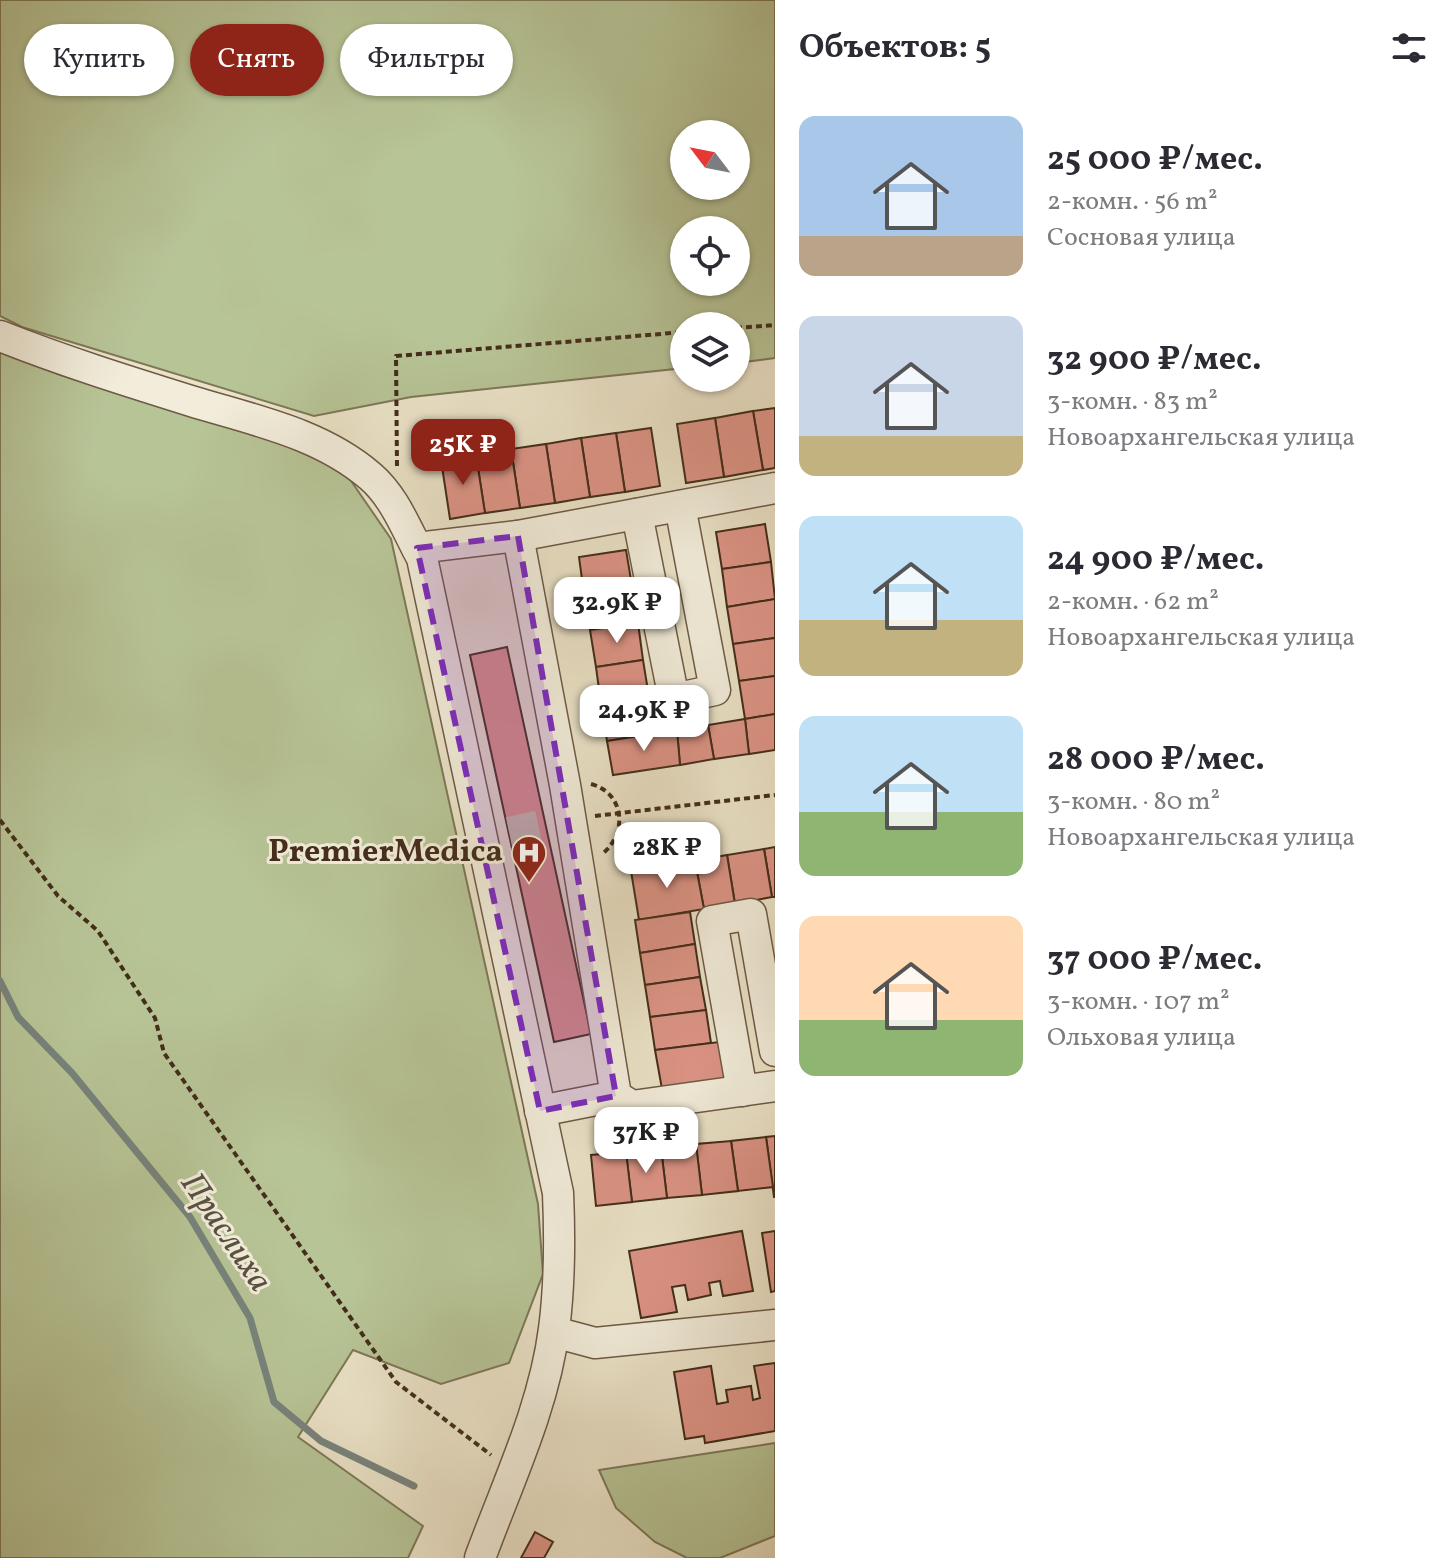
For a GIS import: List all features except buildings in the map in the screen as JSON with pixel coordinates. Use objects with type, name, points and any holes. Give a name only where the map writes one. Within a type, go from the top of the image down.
[{"type":"street","points":[[0,336],[67,363],[296,433],[349,460],[373,478],[397,509],[422,558],[495,835],[540,1111],[558,1193],[561,1263],[554,1332],[536,1407],[480,1558]]},
{"type":"street","points":[[417,548],[518,536],[775,488]]},
{"type":"street","points":[[637,514],[674,699],[715,690],[680,506]]},
{"type":"street","points":[[518,536],[565,785],[558,821],[577,860],[616,1096]]},
{"type":"street","points":[[742,1091],[712,921],[751,914],[775,1051]]},
{"type":"street","points":[[540,1111],[616,1096],[632,1106],[775,1086]]},
{"type":"street","points":[[554,1332],[595,1343],[775,1325]]},
{"type":"path","points":[[750,327],[775,325]]},
{"type":"path","points":[[397,509],[396,356],[670,333]]},
{"type":"path","points":[[565,785],[582,782],[599,786],[613,797],[620,813],[620,828],[605,853],[592,859],[577,860]]},
{"type":"path","points":[[558,821],[775,795]]},
{"type":"path","points":[[0,820],[58,896],[98,931],[155,1018],[164,1053],[396,1382],[512,1471]]},
{"type":"highlighted area","points":[[518,536],[616,1096],[540,1111],[417,548]]},
{"type":"green space","points":[[0,0],[775,0],[775,358],[750,361],[750,312],[670,312],[670,369],[411,397],[314,416],[22,327],[0,316]]},
{"type":"green space","points":[[0,351],[61,375],[315,454],[347,475],[391,539],[538,1204],[543,1274],[509,1363],[441,1384],[353,1350],[298,1437],[423,1526],[408,1558],[0,1558]]},
{"type":"green space","points":[[775,1443],[775,1536],[720,1558],[687,1558],[655,1542],[616,1508],[599,1470]]},
{"type":"waterway","name":"Праслиха","points":[[0,981],[18,1017],[72,1073],[190,1217],[250,1318],[274,1402],[321,1441],[414,1486]]},
{"type":"tunnel","points":[[509,832],[546,824]]},
{"type":"place","name":"PremierMedica","points":[[529,884]]}]
